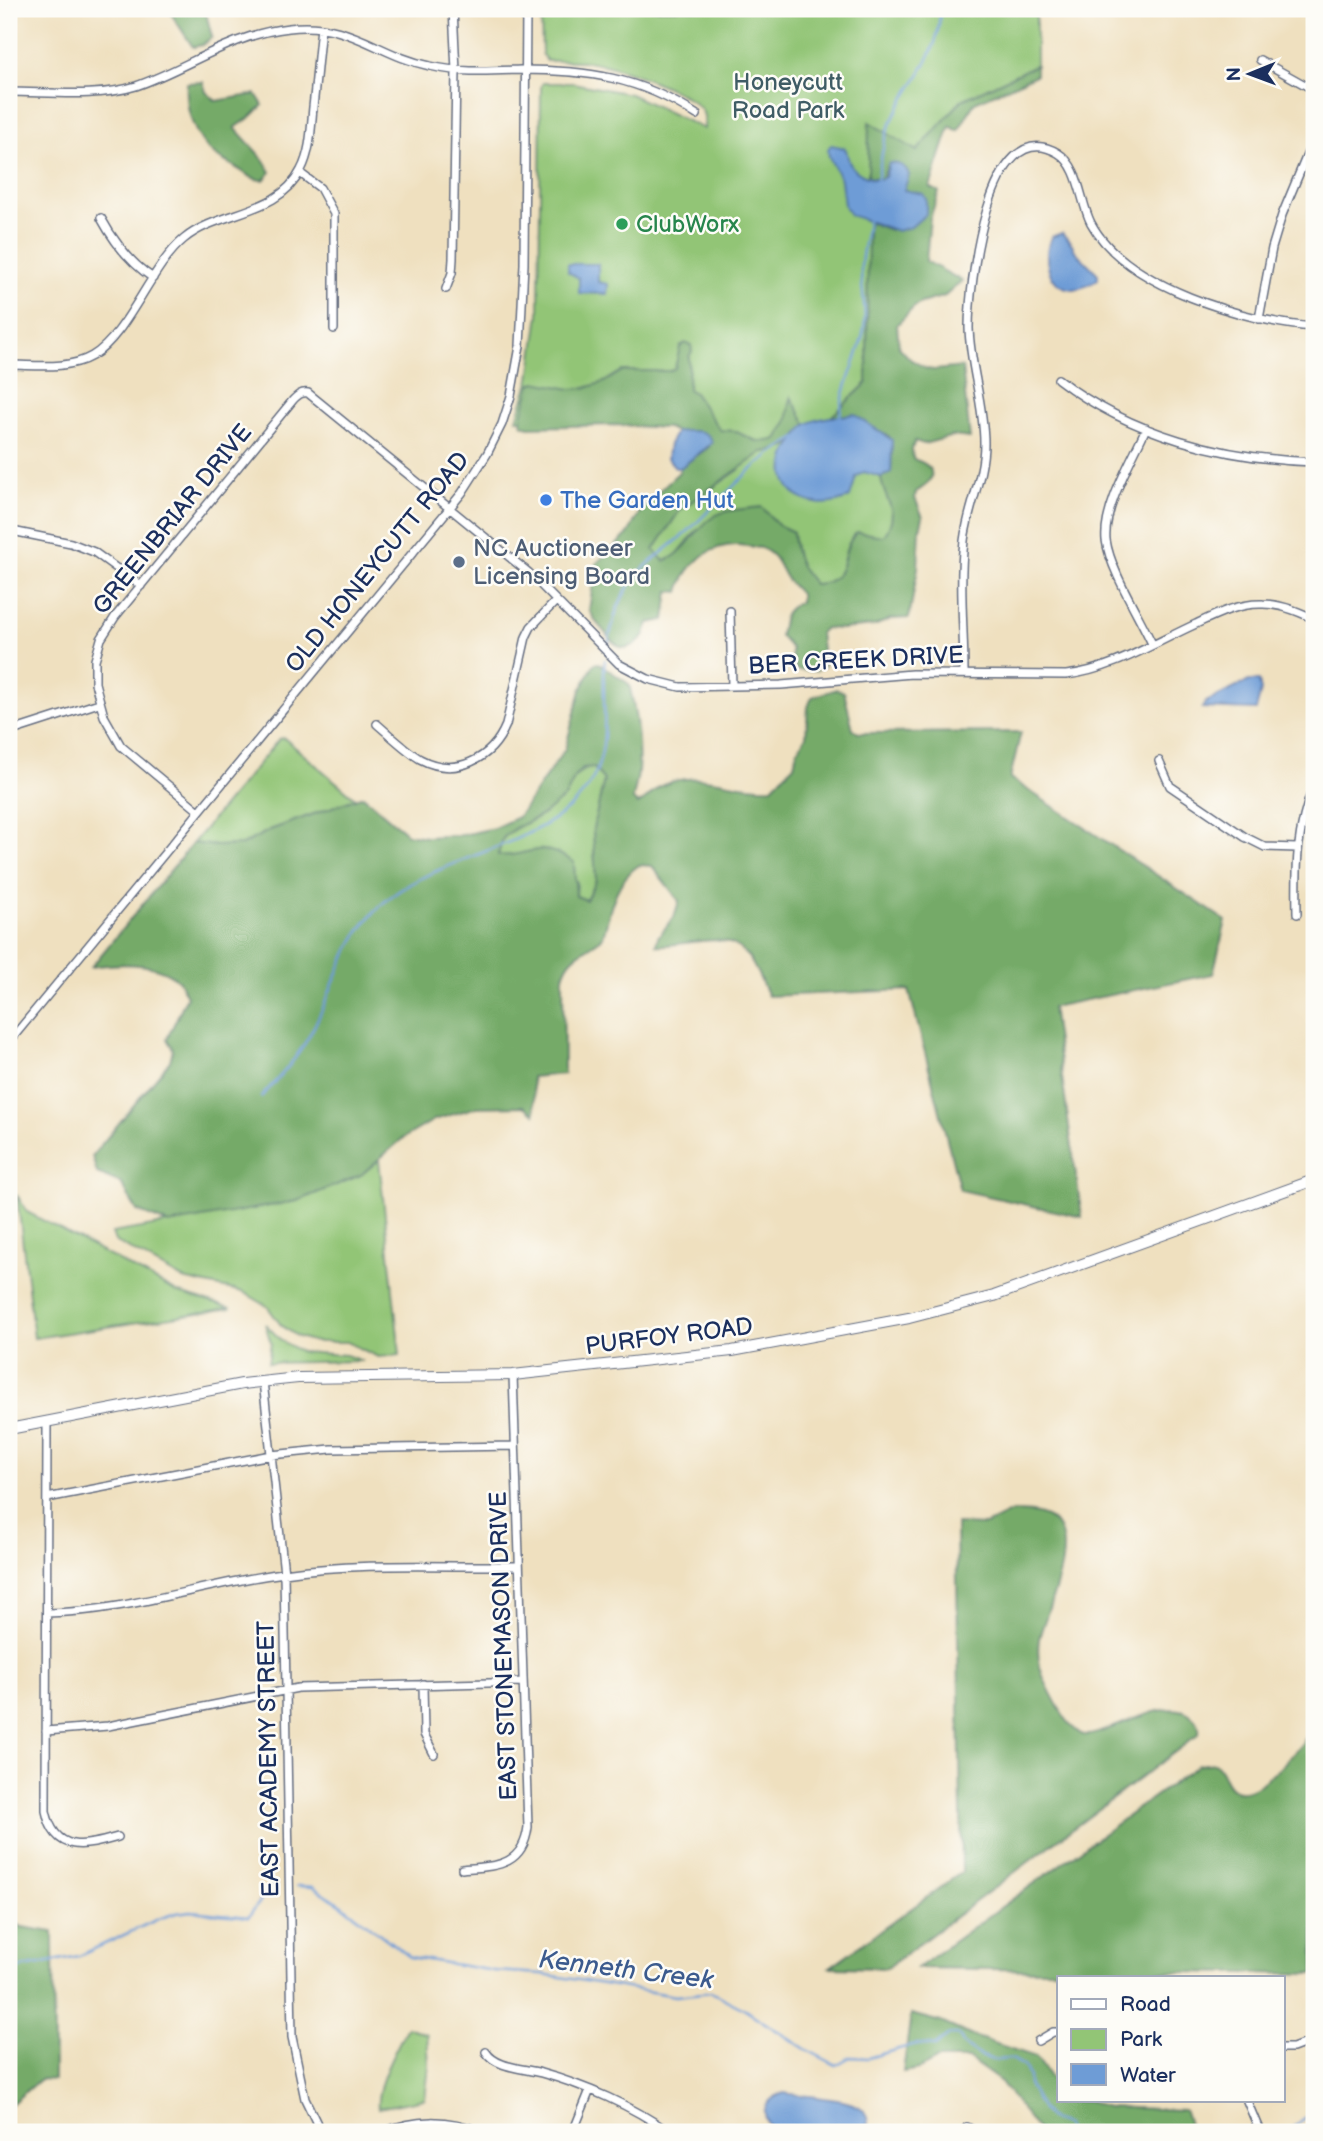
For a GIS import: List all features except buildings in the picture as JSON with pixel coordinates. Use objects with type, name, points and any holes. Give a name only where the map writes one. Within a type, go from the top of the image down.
[{"type":"street","points":[[446,289],[452,273],[453,259],[456,71],[453,9]]},
{"type":"street","name":"OLD HONEYCUTT ROAD","points":[[9,1040],[450,507],[473,478],[494,442],[507,411],[520,346],[524,264],[526,9]]},
{"type":"street","points":[[9,92],[102,92],[125,89],[161,76],[245,38],[288,28],[321,28],[355,36],[413,61],[456,71],[526,70],[585,72],[612,76],[647,89],[697,115]]},
{"type":"street","points":[[9,365],[64,365],[90,357],[112,338],[176,246],[188,235],[271,200],[300,173],[308,149],[321,28]]},
{"type":"street","points":[[1260,60],[1314,90]]},
{"type":"street","points":[[1259,319],[1272,248],[1282,215],[1314,138]]},
{"type":"street","points":[[964,673],[964,542],[981,472],[984,443],[971,349],[970,315],[982,229],[1007,163],[1027,149],[1057,152],[1070,163],[1093,227],[1126,261],[1198,300],[1233,314],[1314,327]]},
{"type":"street","points":[[300,173],[320,188],[334,214],[334,329]]},
{"type":"street","points":[[102,218],[122,250],[153,278]]},
{"type":"street","points":[[1058,379],[1101,408],[1146,428],[1230,453],[1273,461],[1314,462]]},
{"type":"street","name":"BER CREEK DRIVE","points":[[308,393],[529,573],[611,657],[638,675],[680,687],[781,685],[912,674],[1056,676],[1083,673],[1110,664],[1207,618],[1245,605],[1280,606],[1314,619]]},
{"type":"street","name":"GREENBRIAR DRIVE","points":[[199,811],[121,746],[109,727],[94,683],[97,649],[106,629],[293,401],[299,394],[308,393]]},
{"type":"street","points":[[1146,428],[1110,509],[1106,539],[1112,561],[1153,644]]},
{"type":"street","points":[[17,533],[71,543],[94,552],[141,586]]},
{"type":"street","points":[[377,724],[418,757],[434,764],[456,766],[485,755],[501,737],[506,724],[526,637],[540,616],[556,601]]},
{"type":"street","points":[[730,611],[732,686]]},
{"type":"street","points":[[9,732],[99,703]]},
{"type":"street","points":[[1159,761],[1170,786],[1245,837],[1265,847],[1297,848]]},
{"type":"street","points":[[1297,914],[1297,848],[1304,810],[1314,785]]},
{"type":"street","name":"PURFOY ROAD","points":[[9,1429],[263,1381],[379,1376],[513,1375],[732,1351],[935,1313],[994,1296],[1314,1180]]},
{"type":"street","name":"EAST STONEMASON DRIVE","points":[[463,1869],[505,1863],[519,1853],[527,1837],[513,1375]]},
{"type":"street","name":"EAST ACADEMY STREET","points":[[263,1381],[284,1573],[292,2037],[305,2099],[321,2132]]},
{"type":"street","points":[[47,1422],[46,1811],[52,1829],[67,1842],[80,1846],[118,1837]]},
{"type":"street","points":[[47,1498],[271,1455],[331,1449],[515,1446]]},
{"type":"street","points":[[47,1613],[93,1609],[284,1573],[330,1568],[519,1566]]},
{"type":"street","points":[[46,1731],[108,1726],[286,1690],[334,1686],[523,1682]]},
{"type":"street","points":[[423,1684],[424,1734],[434,1754]]},
{"type":"street","points":[[1038,2041],[1057,2032]]},
{"type":"street","points":[[1284,2049],[1314,2040]]},
{"type":"street","points":[[486,2052],[498,2063],[545,2074],[590,2090],[669,2132]]},
{"type":"street","points":[[573,2132],[590,2090]]},
{"type":"street","points":[[1247,2102],[1260,2132]]},
{"type":"street","points":[[383,2132],[403,2125],[433,2122],[453,2124],[480,2132]]},
{"type":"street","points":[[967,2127],[977,2132]]},
{"type":"green space","points":[[168,9],[205,9],[212,37],[202,45],[193,47]]},
{"type":"green space","name":"Honeycutt Road Park","points":[[541,9],[1036,9],[1036,65],[962,100],[917,151],[869,123],[867,383],[830,418],[807,425],[856,477],[864,471],[881,477],[892,519],[884,537],[857,532],[834,578],[814,584],[798,560],[793,532],[778,525],[761,507],[697,530],[674,558],[664,561],[653,550],[680,510],[739,470],[696,420],[517,419],[530,379],[539,314],[541,86],[543,83],[573,83],[630,94],[704,129],[704,115],[696,105],[669,88],[591,62],[547,61],[542,55]]},
{"type":"green space","points":[[1036,65],[1036,75],[975,102],[958,131],[950,126],[930,187],[939,192],[930,218],[926,261],[962,281],[945,296],[913,308],[897,325],[899,347],[910,359],[927,369],[962,367],[970,438],[953,436],[924,444],[915,441],[912,449],[913,459],[927,465],[931,478],[916,492],[915,498],[923,517],[909,618],[891,619],[874,626],[825,628],[820,633],[824,667],[816,671],[797,670],[792,661],[791,648],[780,636],[785,615],[800,602],[800,594],[768,552],[760,548],[724,546],[704,555],[696,562],[688,571],[679,592],[669,591],[665,620],[649,623],[644,636],[634,645],[620,647],[596,622],[589,610],[596,564],[628,534],[643,506],[680,468],[709,447],[686,431],[676,432],[668,428],[614,425],[529,427],[522,424],[521,419],[531,384],[536,382],[571,389],[585,388],[604,382],[622,371],[669,371],[675,368],[680,347],[685,343],[691,345],[692,351],[689,357],[688,389],[694,393],[720,430],[735,431],[760,441],[777,439],[787,422],[791,397],[807,425],[797,437],[784,448],[763,452],[680,510],[654,550],[664,561],[678,553],[706,522],[718,514],[762,507],[778,525],[793,532],[798,560],[814,584],[834,578],[857,532],[884,536],[892,519],[881,477],[891,473],[892,444],[889,436],[876,431],[854,414],[830,418],[867,383],[868,222],[890,230],[910,193],[903,188],[908,178],[887,167],[882,179],[868,177],[869,122],[917,151],[962,100]]},
{"type":"green space","points":[[203,82],[206,92],[216,101],[256,94],[263,105],[235,128],[271,172],[264,180],[252,177],[218,157],[208,149],[197,133],[189,113],[187,83]]},
{"type":"green space","points":[[599,663],[629,684],[638,751],[638,773],[633,800],[638,804],[656,789],[677,780],[704,779],[772,787],[794,765],[797,751],[806,736],[808,707],[812,697],[837,689],[844,692],[853,729],[859,733],[1021,732],[1010,778],[1226,921],[1213,974],[1052,1007],[1082,1217],[960,1190],[909,990],[768,996],[752,962],[736,946],[714,940],[656,945],[658,937],[674,917],[679,901],[652,866],[639,865],[618,888],[603,937],[574,958],[566,969],[563,977],[564,1074],[532,1077],[535,1114],[524,1106],[477,1107],[434,1120],[402,1139],[361,1175],[297,1201],[169,1224],[137,1211],[121,1183],[97,1173],[92,1156],[170,1061],[173,1049],[167,1039],[187,996],[179,981],[160,970],[125,964],[91,967],[193,843],[242,845],[270,830],[363,796],[407,834],[426,837],[462,835],[494,828],[518,817],[565,749],[581,690],[594,664]],"holes":[[[593,767],[604,780],[593,829],[596,880],[586,900],[576,896],[574,862],[565,857],[542,850],[498,855],[503,838],[515,828],[544,814],[566,796],[576,775],[583,768]]]},
{"type":"green space","points":[[284,738],[356,799],[270,830],[242,845],[193,843],[279,739]]},
{"type":"green space","points":[[593,767],[604,780],[593,829],[596,880],[587,900],[576,896],[577,882],[539,850],[513,857],[497,856],[506,835],[545,813],[579,773]]},
{"type":"green space","points":[[379,1160],[400,1355],[378,1357],[347,1342],[315,1342],[298,1337],[281,1325],[267,1306],[243,1292],[183,1279],[115,1241],[112,1233],[297,1201],[361,1175]]},
{"type":"green space","points":[[17,1195],[27,1212],[179,1293],[231,1308],[34,1338]]},
{"type":"green space","points":[[265,1324],[282,1341],[301,1352],[346,1355],[362,1361],[268,1363],[271,1343]]},
{"type":"green space","points":[[1012,1512],[1035,1513],[1048,1518],[1058,1527],[1063,1541],[1063,1557],[1039,1639],[1038,1655],[1045,1681],[1060,1710],[1075,1730],[1090,1735],[1151,1713],[1181,1710],[1196,1720],[1199,1734],[887,1968],[830,1967],[962,1872],[956,1524],[986,1525]]},
{"type":"green space","points":[[1314,1726],[1314,1974],[917,1968],[1198,1765],[1215,1763],[1232,1788],[1244,1791],[1255,1787],[1279,1768],[1301,1745]]},
{"type":"green space","points":[[9,1920],[22,1927],[53,1932],[54,2080],[40,2079],[9,2106]]},
{"type":"green space","points":[[911,2014],[941,2022],[970,2035],[1036,2057],[1057,2082],[1057,2102],[1093,2102],[1107,2107],[1184,2110],[1192,2132],[1039,2132],[1001,2082],[969,2059],[938,2059],[919,2069],[903,2072]]},
{"type":"green space","points":[[407,2027],[427,2034],[429,2066],[425,2099],[378,2108],[383,2078]]},
{"type":"water","points":[[831,145],[845,148],[853,168],[871,178],[885,177],[889,163],[904,167],[909,175],[904,190],[923,194],[926,199],[926,214],[911,227],[897,231],[850,215],[844,205],[841,180],[829,157],[828,149]]},
{"type":"water","points":[[1062,233],[1075,251],[1098,274],[1098,279],[1074,289],[1056,282],[1047,263],[1048,250],[1051,237]]},
{"type":"water","points":[[568,264],[598,264],[598,282],[608,284],[607,294],[579,293],[579,278],[568,272]]},
{"type":"water","points":[[854,414],[892,440],[891,473],[881,477],[864,472],[856,477],[850,497],[834,503],[804,500],[793,493],[786,482],[783,469],[786,454],[803,428],[817,420]]},
{"type":"water","points":[[676,432],[705,433],[712,443],[680,468],[676,468],[667,458],[669,444]]},
{"type":"water","points":[[1249,681],[1259,681],[1261,691],[1256,710],[1202,708],[1206,702]]},
{"type":"water","points":[[784,2093],[839,2100],[859,2107],[867,2116],[867,2132],[774,2132],[766,2120],[765,2109],[771,2100]]},
{"type":"waterway","points":[[877,181],[889,127],[936,41],[939,9]]},
{"type":"waterway","points":[[837,418],[840,417],[841,405],[864,329],[861,269],[868,221]]},
{"type":"waterway","points":[[607,648],[619,606],[637,576],[752,469],[797,438]]},
{"type":"waterway","points":[[261,1097],[305,1043],[355,937],[381,905],[406,886],[536,829],[565,811],[587,789],[603,748],[605,660]]},
{"type":"waterway","name":"Kenneth Creek","points":[[9,1970],[79,1956],[176,1913],[191,1911],[248,1917],[273,1885],[277,1886]]},
{"type":"waterway","name":"Kenneth Creek","points":[[297,1886],[313,1887],[342,1905],[410,1957],[494,1971],[542,1974],[676,1996],[711,1992],[836,2065],[850,2057],[868,2058],[916,2044],[935,2046],[949,2035],[959,2035],[964,2045],[981,2056],[994,2060],[1012,2059],[1024,2066],[1029,2076],[1029,2086],[1042,2110],[1051,2119],[1065,2125],[1068,2132]]},
{"type":"waterway","points":[[1286,2132],[1314,2113]]},
{"type":"place","name":"ClubWorx","points":[[622,224]]},
{"type":"place","name":"The Garden Hut","points":[[546,500]]},
{"type":"place","name":"NC Auctioneer Licensing Board","points":[[459,562]]}]
